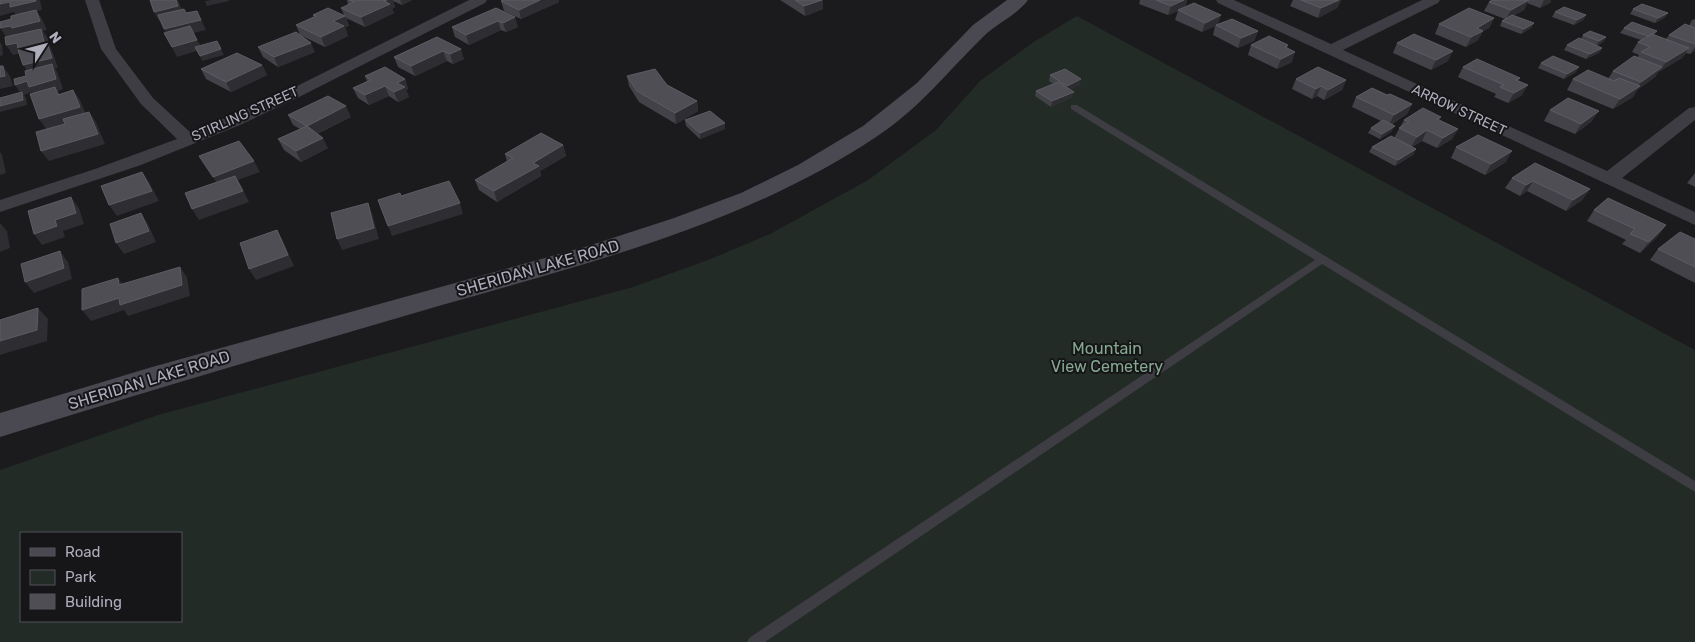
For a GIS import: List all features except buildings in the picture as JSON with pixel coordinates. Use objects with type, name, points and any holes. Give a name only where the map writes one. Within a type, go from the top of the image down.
[{"type":"main road","name":"SHERIDAN LAKE ROAD","points":[[0,425],[152,378],[606,249],[691,221],[749,198],[814,165],[871,131],[924,87],[980,29],[1019,0]]},
{"type":"street","points":[[92,0],[109,49],[147,101],[188,140]]},
{"type":"street","name":"STIRLING STREET","points":[[0,206],[80,181],[188,140],[267,106],[480,0]]},
{"type":"street","name":"ARROW STREET","points":[[1223,0],[1695,219]]},
{"type":"street","points":[[1331,50],[1433,0]]},
{"type":"street","points":[[1609,179],[1695,112]]},
{"type":"lane","points":[[1074,107],[1695,487]]},
{"type":"lane","points":[[754,642],[1322,260]]},
{"type":"green space","name":"Mountain View Cemetery","points":[[1077,16],[1695,350],[1695,642],[0,642],[0,470],[158,415],[633,287],[708,260],[770,234],[868,180],[936,130],[980,81],[1035,41]]}]
